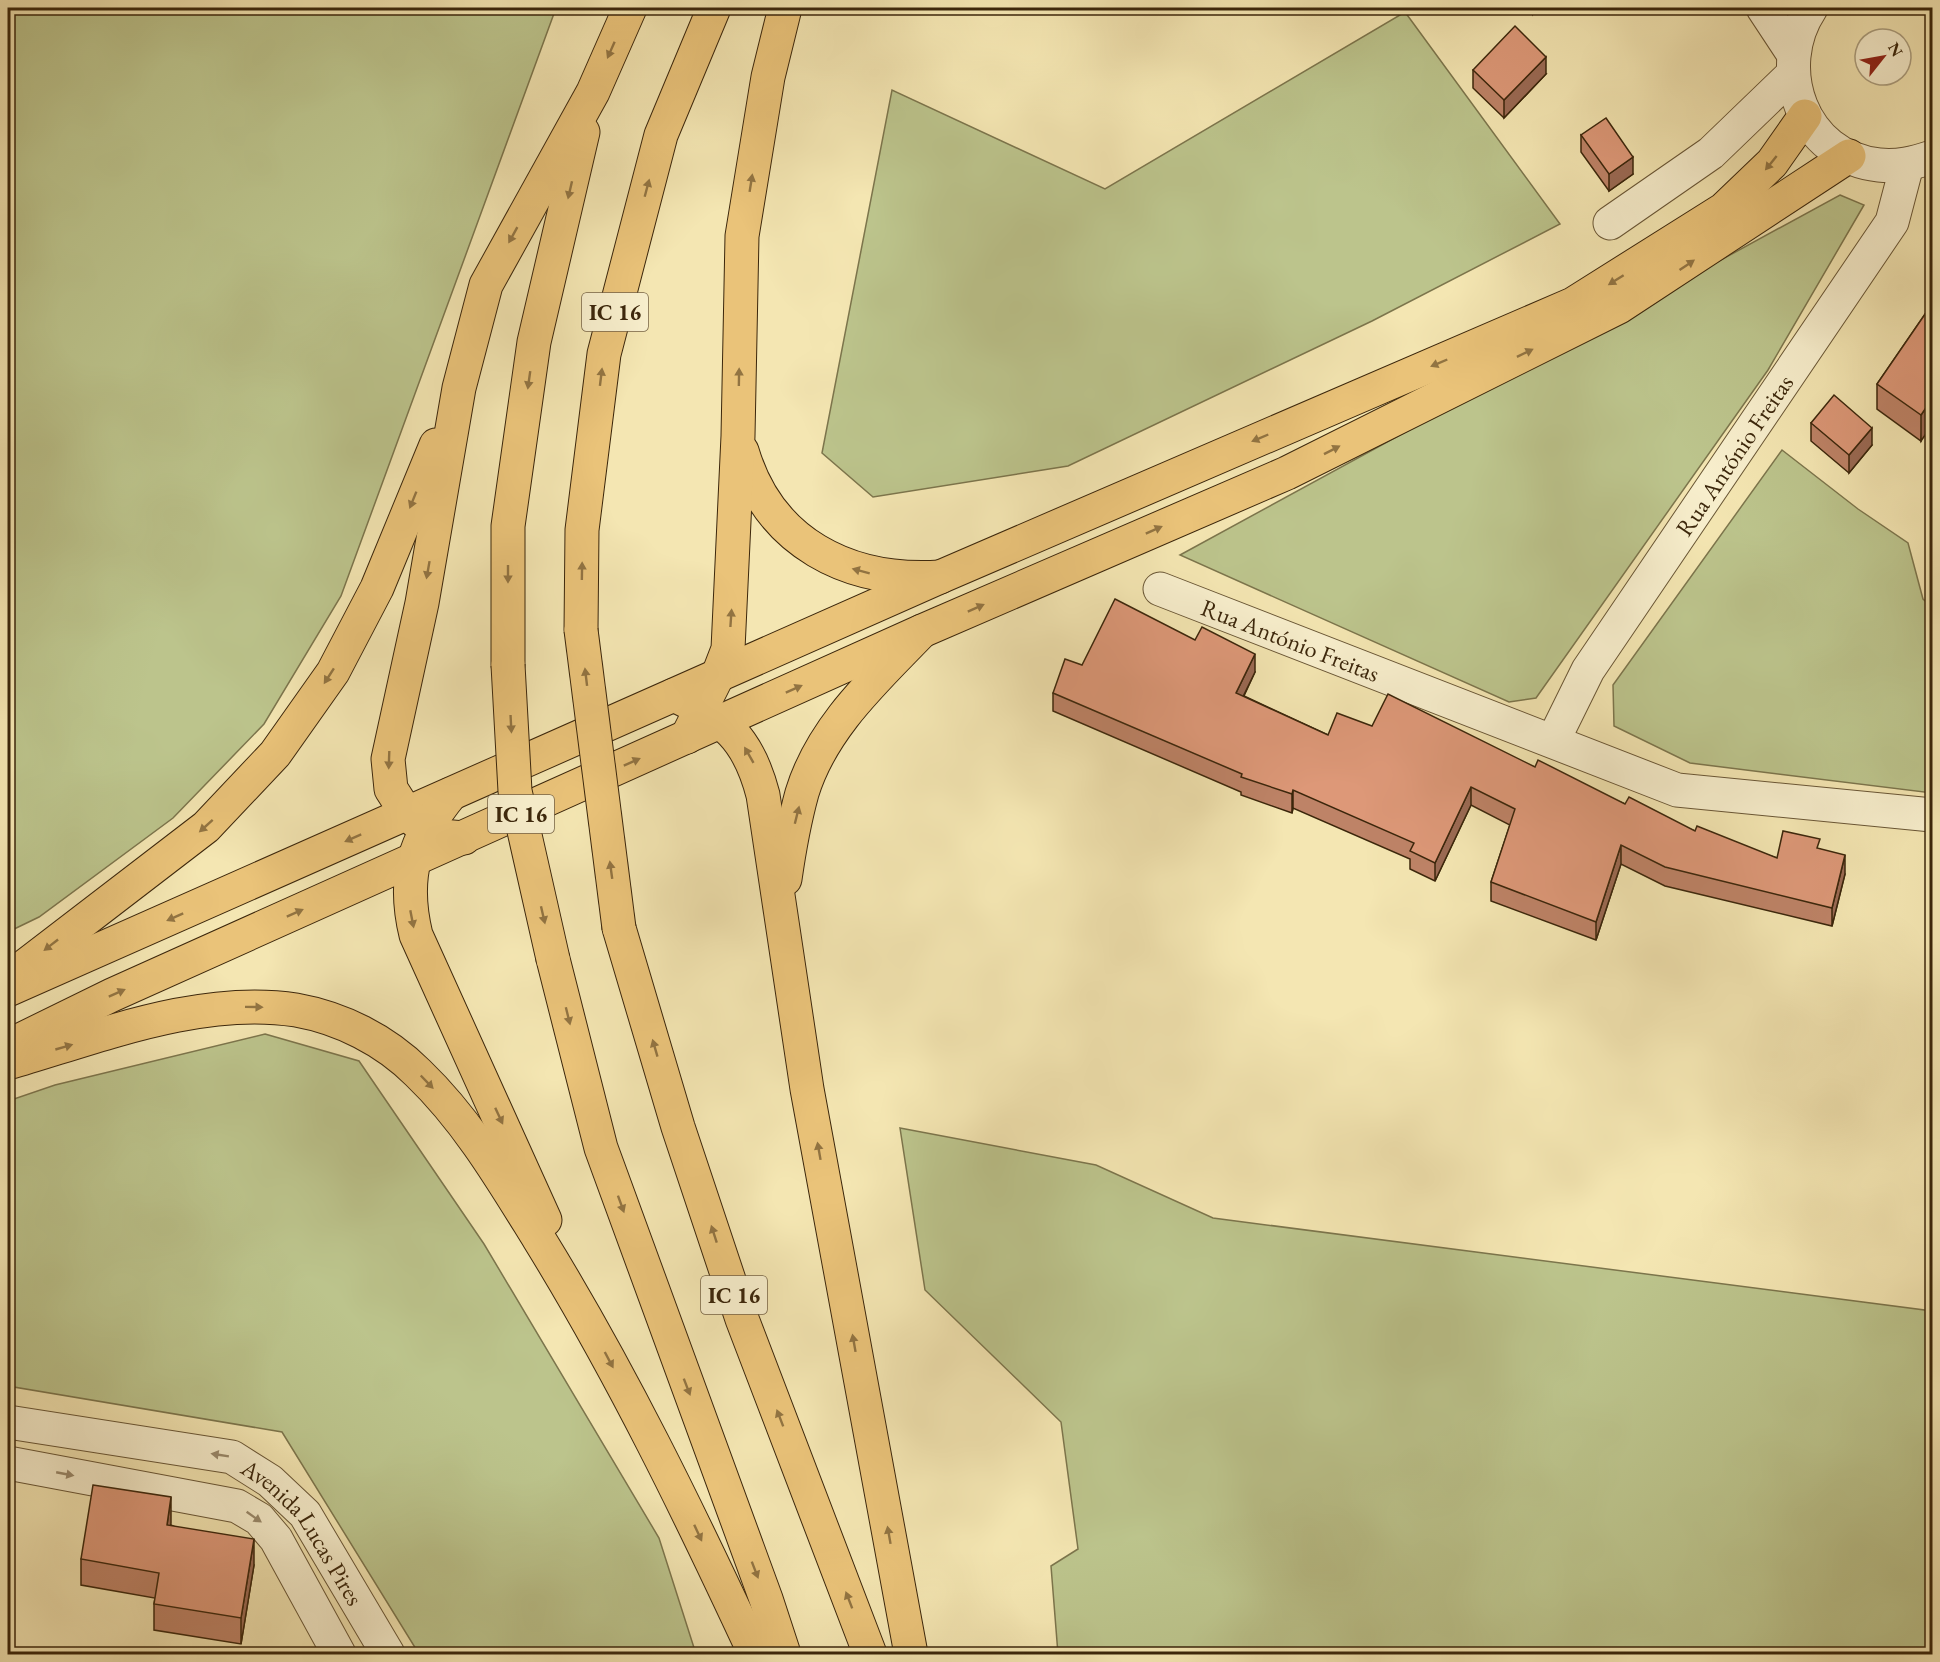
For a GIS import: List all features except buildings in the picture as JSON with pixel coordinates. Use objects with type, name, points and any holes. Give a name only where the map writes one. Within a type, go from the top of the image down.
[{"type":"main road","name":"IC 16","points":[[630,8],[593,92],[534,342],[508,526],[508,665],[515,791],[553,960],[601,1148],[784,1654]]},
{"type":"main road","name":"IC 16","points":[[714,8],[661,135],[604,354],[582,530],[581,630],[619,928],[678,1127],[742,1319],[870,1654]]},
{"type":"main road","points":[[8,1046],[112,995],[687,737],[699,708],[718,675],[728,649],[738,436],[742,236],[768,77],[785,8]]},
{"type":"main road","points":[[464,838],[441,836],[416,822],[391,789],[388,759],[422,603],[459,388],[486,285],[593,92]]},
{"type":"main road","points":[[718,675],[1573,304],[1724,209],[1772,163],[1805,116]]},
{"type":"main road","points":[[8,990],[416,822],[451,794],[922,632],[1287,473],[1619,307],[1849,156]]},
{"type":"main road","points":[[8,979],[206,827],[275,754],[333,672],[377,588],[459,388]]},
{"type":"main road","points":[[738,436],[755,483],[777,517],[799,538],[823,555],[851,568],[880,576],[910,579],[940,577]]},
{"type":"main road","points":[[784,935],[784,881],[791,838],[803,792],[819,754],[860,696],[922,632]]},
{"type":"main road","points":[[699,708],[741,741],[753,761],[758,777],[769,830],[807,1089],[911,1654]]},
{"type":"main road","points":[[416,822],[408,890],[416,935],[528,1179],[581,1308]]},
{"type":"main road","points":[[8,1063],[179,1015],[235,1006],[296,1010],[328,1018],[361,1031],[401,1058],[447,1103],[489,1158],[581,1308],[680,1494],[754,1654]]},
{"type":"street","points":[[1763,8],[1792,63]]},
{"type":"street","points":[[1810,8],[1800,23],[1792,63],[1793,85],[1805,116],[1824,139],[1849,156],[1877,165],[1920,161]]},
{"type":"street","points":[[1610,224],[1711,153],[1792,63]]},
{"type":"street","name":"Rua António Freitas","points":[[1553,741],[1588,670],[1892,222],[1920,161]]},
{"type":"street","name":"Rua António Freitas","points":[[1160,589],[1677,790],[1932,815]]},
{"type":"street","name":"Avenida Lucas Pires","points":[[8,1422],[232,1457],[270,1481],[305,1514],[388,1654]]},
{"type":"street","name":"Avenida Lucas Pires","points":[[8,1463],[237,1506],[259,1519],[276,1539],[339,1654]]},
{"type":"green space","points":[[8,8],[556,8],[341,596],[264,724],[173,818],[39,917],[8,932]]},
{"type":"green space","points":[[1405,12],[1560,224],[1372,321],[1068,466],[873,497],[822,453],[892,90],[1105,189]]},
{"type":"green space","points":[[1840,195],[1864,205],[1768,370],[1536,698],[1509,702],[1180,555]]},
{"type":"green space","points":[[1782,450],[1858,509],[1908,543],[1923,599],[1932,607],[1932,793],[1690,763],[1614,726],[1613,685]]},
{"type":"green space","points":[[265,1034],[359,1061],[484,1244],[659,1538],[696,1654],[419,1654],[282,1432],[8,1386],[8,1101],[55,1085]]},
{"type":"green space","points":[[900,1128],[1096,1165],[1213,1218],[1932,1311],[1932,1654],[1058,1654],[1051,1566],[1078,1549],[1061,1422],[925,1290]]}]
